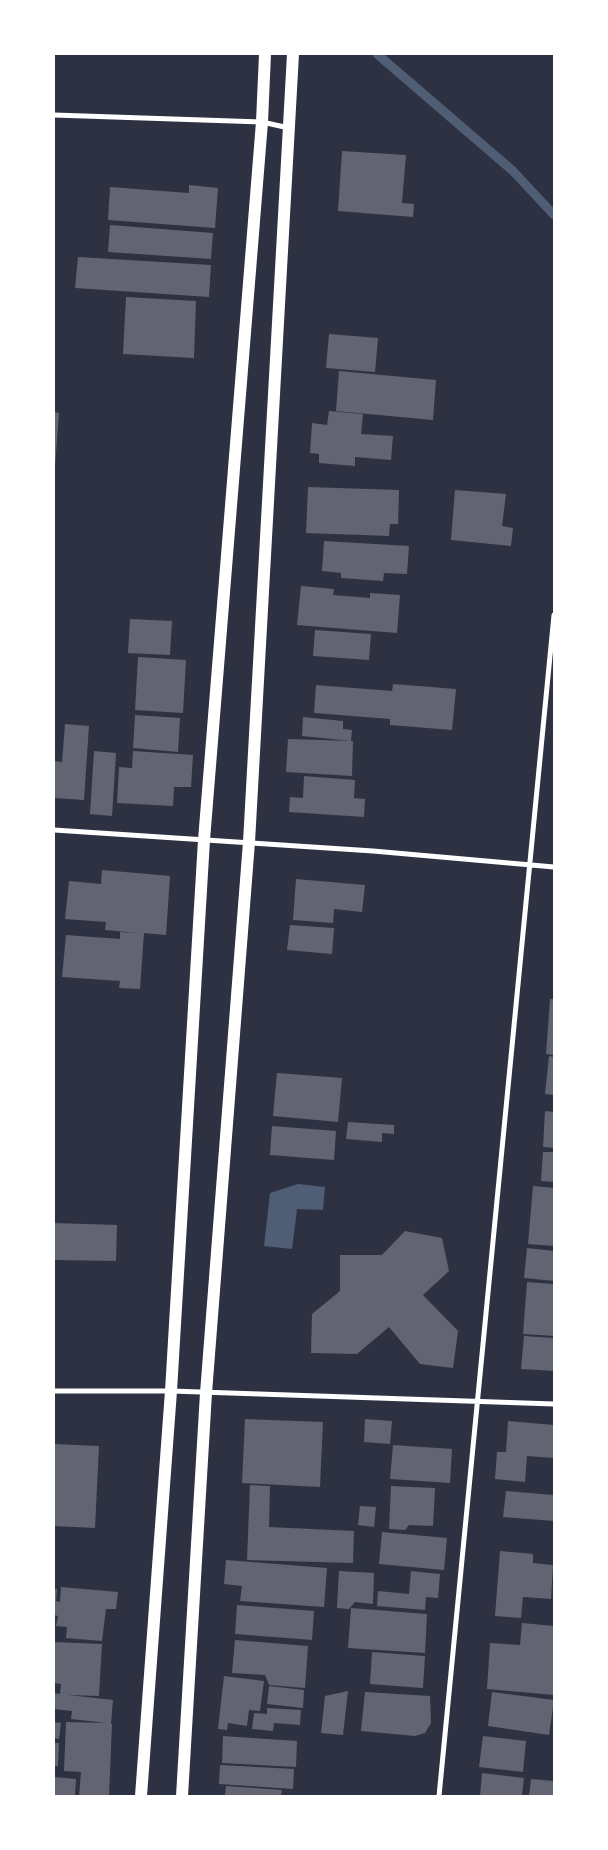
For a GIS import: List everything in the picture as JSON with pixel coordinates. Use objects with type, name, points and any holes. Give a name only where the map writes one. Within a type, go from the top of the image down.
[{"type":"main road","points":[[142,1796],[171,1391],[204,840],[262,122],[264,54]]},
{"type":"main road","points":[[182,1796],[206,1393],[249,842],[293,54]]},
{"type":"street","points":[[54,115],[262,122],[289,128]]},
{"type":"street","points":[[439,1796],[554,616]]},
{"type":"street","points":[[54,830],[373,851],[554,867]]},
{"type":"street","points":[[54,1391],[171,1391],[477,1403],[554,1404]]},
{"type":"water","points":[[298,1184],[325,1187],[323,1210],[297,1209],[292,1249],[264,1246],[270,1193]]},
{"type":"building","points":[[342,151],[406,155],[402,203],[414,204],[413,217],[338,211]]},
{"type":"building","points":[[189,185],[218,188],[215,228],[108,220],[110,187],[189,193]]},
{"type":"building","points":[[110,225],[213,233],[211,259],[108,252]]},
{"type":"building","points":[[78,257],[211,265],[209,297],[75,288]]},
{"type":"building","points":[[126,297],[196,301],[194,358],[123,354]]},
{"type":"building","points":[[329,334],[378,338],[375,372],[326,368]]},
{"type":"building","points":[[339,371],[436,380],[433,420],[336,411]]},
{"type":"building","points":[[329,411],[363,414],[361,434],[393,436],[391,460],[355,457],[355,466],[319,463],[319,454],[310,453],[312,423],[327,425]]},
{"type":"building","points":[[54,412],[59,413],[55,466],[54,466]]},
{"type":"building","points":[[308,487],[399,490],[398,524],[390,524],[389,536],[306,533]]},
{"type":"building","points":[[455,490],[506,494],[502,526],[513,528],[511,546],[451,540]]},
{"type":"building","points":[[324,541],[409,546],[407,574],[384,573],[383,581],[341,578],[341,573],[322,571]]},
{"type":"building","points":[[301,586],[334,589],[333,595],[370,598],[370,593],[400,595],[397,633],[297,625]]},
{"type":"building","points":[[130,619],[172,621],[170,655],[128,653]]},
{"type":"building","points":[[315,630],[371,634],[369,660],[313,656]]},
{"type":"building","points":[[138,657],[186,660],[183,713],[135,710]]},
{"type":"building","points":[[393,684],[456,689],[452,730],[390,725],[390,719],[314,713],[316,685],[392,691]]},
{"type":"building","points":[[135,715],[180,718],[178,752],[133,748]]},
{"type":"building","points":[[303,717],[343,721],[343,729],[352,730],[351,741],[302,736]]},
{"type":"building","points":[[65,724],[89,726],[84,800],[54,798],[54,761],[62,762]]},
{"type":"building","points":[[288,739],[353,741],[352,776],[286,772]]},
{"type":"building","points":[[94,751],[116,753],[112,816],[90,814]]},
{"type":"building","points":[[133,751],[193,755],[191,787],[174,787],[173,806],[117,803],[119,767],[132,768]]},
{"type":"building","points":[[304,776],[355,780],[354,798],[365,799],[364,817],[289,812],[290,797],[303,798]]},
{"type":"building","points":[[102,870],[170,876],[166,935],[144,933],[140,989],[119,988],[120,981],[62,977],[66,935],[120,939],[120,932],[139,933],[105,930],[106,922],[65,919],[69,881],[101,884]]},
{"type":"building","points":[[296,879],[365,885],[362,912],[334,909],[333,923],[293,920]]},
{"type":"building","points":[[290,925],[334,928],[332,954],[287,950]]},
{"type":"building","points":[[550,999],[554,999],[554,1055],[546,1054]]},
{"type":"building","points":[[549,1056],[554,1057],[554,1095],[545,1094]]},
{"type":"building","points":[[277,1073],[342,1078],[338,1122],[273,1116]]},
{"type":"building","points":[[545,1111],[554,1112],[554,1148],[543,1147]]},
{"type":"building","points":[[348,1122],[394,1125],[394,1134],[382,1133],[382,1142],[346,1139]]},
{"type":"building","points":[[272,1126],[336,1131],[334,1160],[270,1155]]},
{"type":"building","points":[[543,1152],[554,1152],[554,1182],[541,1181]]},
{"type":"building","points":[[533,1186],[554,1188],[554,1246],[528,1244]]},
{"type":"building","points":[[54,1223],[117,1225],[116,1261],[54,1260]]},
{"type":"building","points":[[405,1231],[442,1238],[449,1271],[423,1295],[458,1331],[453,1368],[420,1364],[389,1327],[357,1354],[311,1353],[312,1314],[340,1291],[340,1255],[382,1255]]},
{"type":"building","points":[[527,1248],[554,1251],[554,1281],[524,1278]]},
{"type":"building","points":[[527,1282],[554,1284],[554,1336],[523,1334]]},
{"type":"building","points":[[524,1336],[554,1338],[554,1371],[521,1369]]},
{"type":"building","points":[[245,1419],[323,1422],[320,1487],[242,1483]]},
{"type":"building","points":[[365,1419],[392,1421],[390,1444],[364,1442]]},
{"type":"building","points":[[508,1421],[554,1425],[554,1458],[527,1456],[525,1482],[495,1479],[497,1452],[506,1452]]},
{"type":"building","points":[[54,1444],[99,1446],[95,1528],[54,1526]]},
{"type":"building","points":[[393,1445],[452,1449],[450,1483],[390,1479]]},
{"type":"building","points":[[250,1485],[270,1486],[269,1527],[354,1531],[353,1563],[247,1560]]},
{"type":"building","points":[[391,1486],[435,1488],[433,1526],[409,1525],[405,1530],[389,1529]]},
{"type":"building","points":[[506,1491],[554,1495],[554,1521],[503,1517]]},
{"type":"building","points":[[360,1506],[376,1507],[374,1527],[358,1525]]},
{"type":"building","points":[[382,1532],[447,1538],[444,1570],[379,1564]]},
{"type":"building","points":[[500,1551],[533,1554],[533,1563],[553,1565],[551,1599],[523,1597],[521,1618],[495,1616]]},
{"type":"building","points":[[226,1560],[327,1568],[324,1607],[240,1601],[242,1586],[224,1584]]},
{"type":"building","points":[[339,1571],[374,1573],[373,1604],[355,1602],[349,1609],[337,1608]]},
{"type":"building","points":[[411,1571],[440,1574],[438,1598],[426,1597],[425,1610],[377,1606],[378,1591],[409,1594]]},
{"type":"building","points":[[61,1587],[118,1592],[116,1609],[106,1609],[102,1641],[66,1638],[67,1627],[56,1626],[58,1616],[54,1615],[54,1589],[57,1589],[56,1601],[60,1602]]},
{"type":"building","points":[[237,1605],[314,1611],[312,1640],[235,1634]]},
{"type":"building","points":[[351,1608],[427,1614],[425,1653],[348,1648]]},
{"type":"building","points":[[522,1623],[554,1626],[554,1695],[487,1689],[490,1643],[520,1645]]},
{"type":"building","points":[[235,1640],[308,1646],[305,1688],[269,1685],[265,1675],[232,1673]]},
{"type":"building","points":[[54,1642],[102,1644],[99,1696],[68,1695],[113,1700],[109,1796],[79,1796],[81,1772],[64,1771],[66,1722],[106,1723],[71,1719],[72,1711],[54,1709],[54,1693],[60,1694],[61,1684],[54,1683]]},
{"type":"building","points":[[372,1652],[425,1656],[423,1688],[370,1684]]},
{"type":"building","points":[[224,1676],[264,1681],[260,1711],[249,1710],[247,1726],[228,1723],[227,1730],[218,1729]]},
{"type":"building","points":[[269,1686],[304,1690],[303,1708],[267,1704]]},
{"type":"building","points":[[348,1691],[343,1735],[321,1733],[325,1696]]},
{"type":"building","points":[[365,1692],[430,1696],[431,1723],[425,1733],[415,1736],[361,1731]]},
{"type":"building","points":[[492,1692],[554,1700],[549,1735],[488,1726]]},
{"type":"building","points":[[267,1708],[301,1710],[300,1725],[274,1723],[273,1731],[252,1729],[254,1713],[267,1714]]},
{"type":"building","points":[[54,1722],[61,1723],[59,1739],[54,1738]]},
{"type":"building","points":[[223,1736],[297,1741],[296,1767],[222,1763]]},
{"type":"building","points":[[483,1736],[526,1741],[523,1772],[479,1767]]},
{"type":"building","points":[[54,1743],[59,1743],[58,1766],[54,1766]]},
{"type":"building","points":[[220,1765],[294,1769],[293,1789],[219,1784]]},
{"type":"building","points":[[482,1773],[524,1778],[522,1796],[480,1796]]},
{"type":"building","points":[[54,1777],[76,1779],[75,1796],[54,1796]]},
{"type":"building","points":[[531,1779],[554,1781],[553,1796],[529,1796]]},
{"type":"building","points":[[226,1786],[282,1790],[281,1796],[225,1796]]},
{"type":"waterway","points":[[377,54],[513,171],[554,215]]}]
